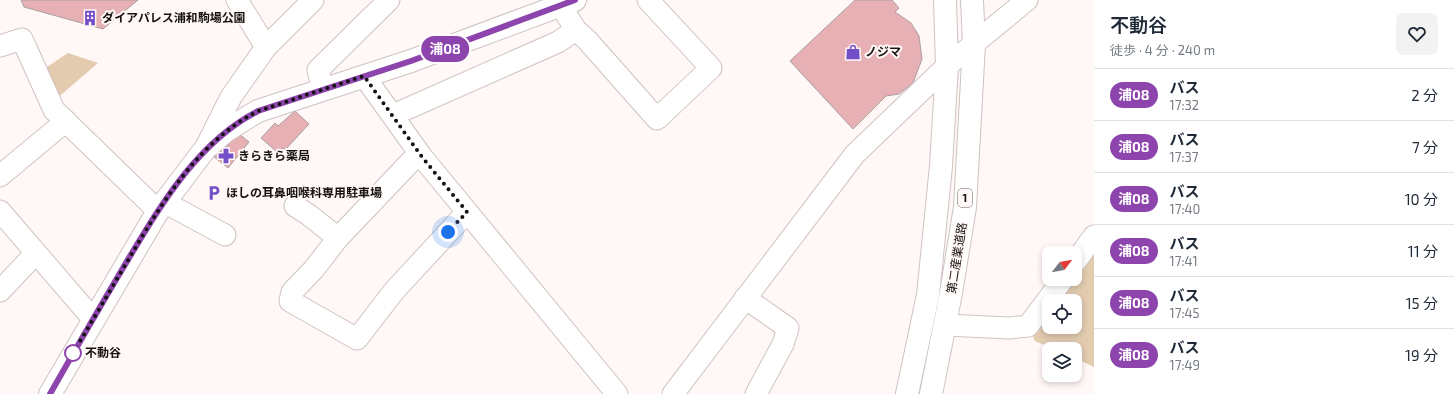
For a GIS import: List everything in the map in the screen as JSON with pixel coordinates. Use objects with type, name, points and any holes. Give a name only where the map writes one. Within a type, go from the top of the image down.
[{"type":"main road","name":"第二産業道路","points":[[907,394],[928,295],[941,166],[947,66],[945,0]]},
{"type":"main road","name":"第二産業道路","points":[[931,394],[945,324],[965,207],[974,44],[972,0]]},
{"type":"main road","points":[[50,394],[161,206],[205,149],[242,119],[258,111],[411,61],[555,4]]},
{"type":"street","points":[[238,0],[266,47]]},
{"type":"street","points":[[205,149],[231,97],[266,47],[313,0]]},
{"type":"street","points":[[323,89],[318,70],[389,0]]},
{"type":"street","points":[[555,4],[576,30],[587,40],[657,119],[711,68],[648,0]]},
{"type":"street","points":[[672,394],[855,154],[947,66],[1027,0]]},
{"type":"street","points":[[393,115],[552,45],[568,37],[576,30]]},
{"type":"street","points":[[0,46],[22,39],[54,110],[161,206],[225,236]]},
{"type":"street","points":[[364,76],[419,153],[617,394]]},
{"type":"street","points":[[0,176],[66,121]]},
{"type":"street","points":[[419,153],[338,238],[314,269],[292,292],[290,301],[357,339],[394,290],[467,212]]},
{"type":"street","points":[[295,206],[338,238]]},
{"type":"street","points":[[0,211],[93,319]]},
{"type":"street","points":[[1082,252],[1094,236]]},
{"type":"street","points":[[0,291],[36,254]]},
{"type":"street","points":[[945,324],[1009,328],[1028,326],[1058,286]]},
{"type":"street","points":[[745,298],[788,328],[783,344],[756,394]]},
{"type":"shaded area","points":[[68,53],[98,63],[55,100],[41,71]]},
{"type":"shaded area","points":[[1094,252],[1094,367],[1082,361],[1082,342],[1042,342],[1042,344],[1035,341],[1028,326],[1042,307],[1042,334],[1082,334],[1082,294],[1052,294],[1058,286],[1082,286],[1082,258]]},
{"type":"building","name":"ダイアパレス浦和駒場公園","points":[[21,0],[138,0],[103,29],[24,7]]},
{"type":"building","points":[[855,0],[892,0],[899,8],[895,12],[911,23],[919,36],[922,59],[913,83],[899,94],[886,96],[853,129],[790,61]]},
{"type":"building","points":[[295,111],[309,124],[285,150],[283,148],[278,153],[261,138],[275,123],[278,126]]},
{"type":"building","points":[[238,133],[249,142],[228,168],[213,156],[221,147],[224,150]]},
{"type":"bus line","name":"浦08","points":[[50,394],[158,211],[205,149],[226,130],[242,119],[258,111],[411,61],[575,0]]},
{"type":"place","name":"ダイアパレス浦和駒場公園","points":[[90,18]]},
{"type":"place","name":"ノジマ","points":[[853,52]]},
{"type":"place","name":"きらきら薬局","points":[[226,156]]},
{"type":"place","name":"ほしの耳鼻咽喉科専用駐車場","points":[[214,193]]},
{"type":"place","name":"不動谷","points":[[73,353]]},
{"type":"route","points":[[73,353],[71,356],[158,211],[205,149],[226,130],[242,119],[258,111],[364,76],[422,157],[467,212],[448,232]]}]
